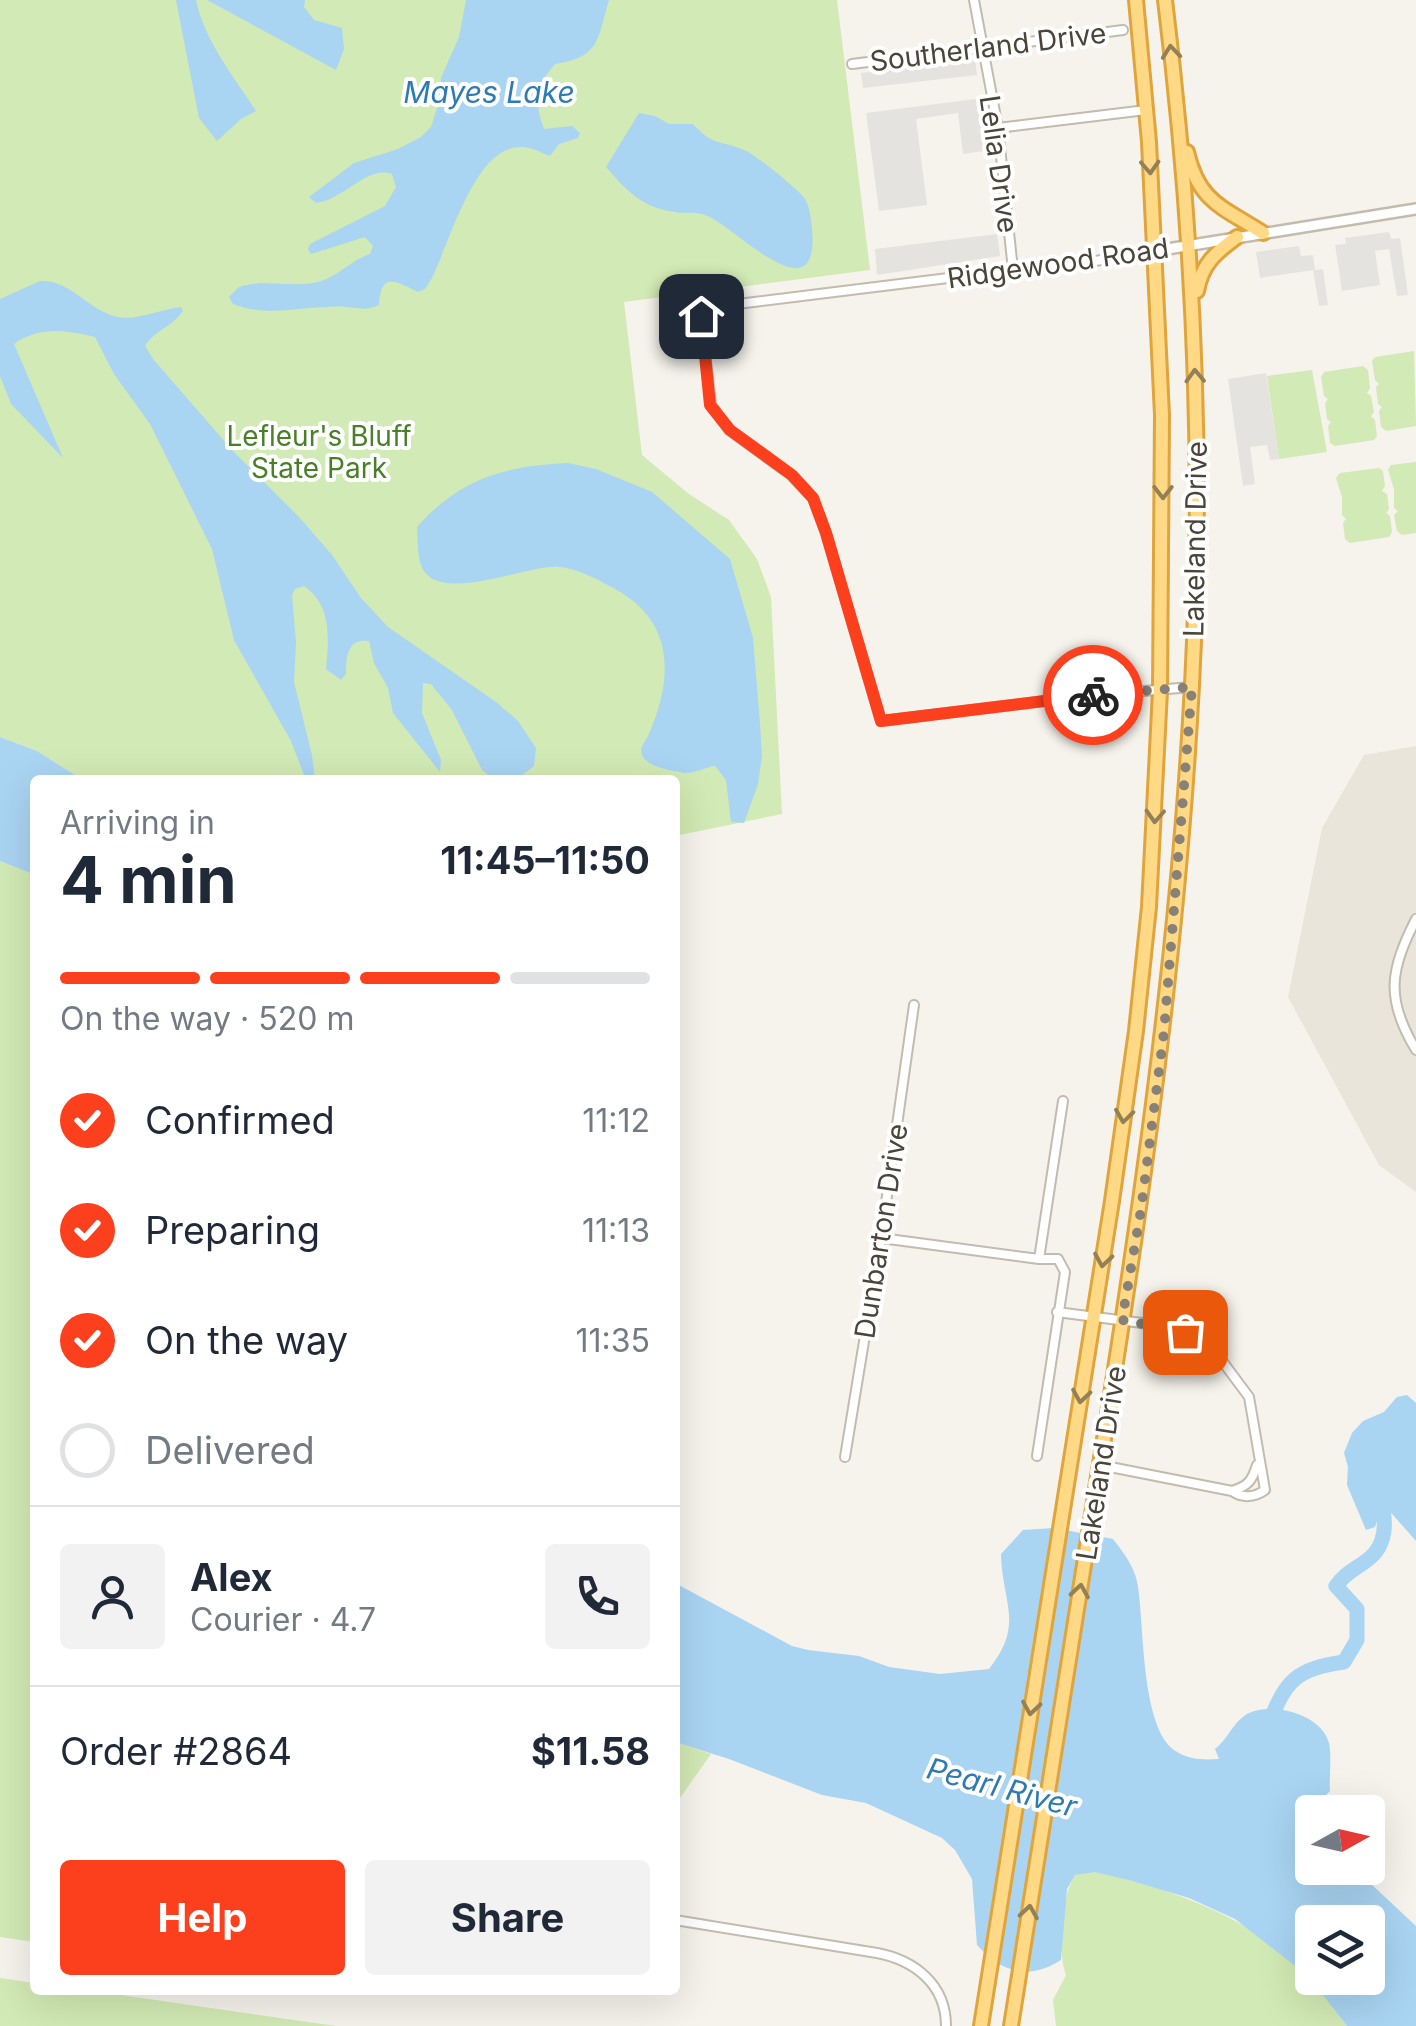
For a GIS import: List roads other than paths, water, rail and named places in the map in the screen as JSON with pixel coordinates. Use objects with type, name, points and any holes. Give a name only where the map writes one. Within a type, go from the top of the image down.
[{"type":"highway","name":"Lakeland Drive","points":[[981,2026],[1112,1201],[1136,1031],[1155,824],[1162,415],[1155,251],[1136,0]]},
{"type":"highway","name":"Lakeland Drive","points":[[1011,2026],[1141,1210],[1164,1032],[1192,687],[1197,500],[1193,308],[1165,0]]},
{"type":"highway","points":[[1177,112],[1199,187],[1218,207],[1263,233]]},
{"type":"highway","points":[[1193,308],[1204,266],[1237,238]]},
{"type":"street","name":"Lelia Drive","points":[[974,0],[998,128],[1013,270]]},
{"type":"street","name":"Southerland Drive","points":[[852,64],[1123,30]]},
{"type":"street","points":[[998,128],[1146,110]]},
{"type":"street","name":"Ridgewood Road","points":[[1160,691],[1085,696],[881,721],[813,498],[792,475],[730,430],[710,405],[701,316],[712,307],[1013,270],[1060,268],[1416,209]]},
{"type":"street","points":[[1160,691],[1192,687]]},
{"type":"street","points":[[1416,920],[1398,954],[1393,976],[1401,1024],[1416,1050]]},
{"type":"street","name":"Dunbarton Drive","points":[[846,1457],[914,1005]]},
{"type":"street","points":[[1039,1259],[1063,1101]]},
{"type":"street","points":[[881,1238],[1058,1260],[1065,1272],[1037,1456]]},
{"type":"street","points":[[1057,1312],[1165,1326],[1206,1338],[1249,1398],[1265,1490],[1252,1496],[1238,1495],[1232,1490]]},
{"type":"street","points":[[1100,1465],[1232,1490],[1253,1480],[1258,1460]]},
{"type":"street","points":[[680,1921],[877,1952],[902,1960],[918,1968],[932,1982],[942,2001],[946,2026]]},
{"type":"water","points":[[176,0],[196,0],[213,44],[256,111],[217,141],[199,118]]},
{"type":"water","name":"Mayes Lake","points":[[207,0],[305,0],[304,7],[314,20],[342,28],[344,49],[336,70]]},
{"type":"water","name":"Mayes Lake","points":[[466,0],[609,0],[595,44],[581,57],[555,64],[539,95],[544,129],[572,126],[580,133],[578,138],[559,144],[550,156],[520,147],[504,151],[490,162],[466,199],[425,289],[418,292],[396,282],[386,283],[379,305],[367,309],[261,310],[233,304],[229,297],[239,287],[321,281],[370,254],[373,246],[365,237],[311,254],[308,249],[310,244],[385,206],[396,187],[392,174],[374,174],[327,200],[316,203],[309,197],[354,163],[398,149],[431,127],[441,78],[459,37]]},
{"type":"water","points":[[639,113],[669,124],[693,124],[713,140],[751,154],[794,188],[807,202],[812,225],[811,255],[802,267],[772,260],[705,215],[663,210],[628,190],[606,167]]},
{"type":"water","points":[[40,281],[61,285],[118,317],[181,307],[179,316],[145,346],[153,359],[232,450],[299,517],[388,627],[518,721],[536,748],[534,766],[522,775],[488,775],[452,710],[431,684],[423,683],[422,713],[441,760],[440,772],[393,713],[388,688],[374,663],[369,641],[352,646],[341,680],[326,669],[327,623],[320,603],[304,586],[292,595],[294,682],[314,775],[304,775],[291,741],[234,640],[212,549],[150,424],[114,374],[95,337],[53,331],[33,334],[14,344],[63,458],[11,404],[0,376],[0,299]]},
{"type":"water","points":[[568,463],[596,469],[652,492],[730,559],[753,638],[762,756],[758,784],[744,823],[731,822],[726,780],[715,766],[685,773],[656,766],[643,757],[641,749],[662,694],[664,654],[659,635],[635,602],[595,578],[565,568],[444,583],[430,577],[421,565],[417,527],[450,497],[504,472]]},
{"type":"water","points":[[0,737],[37,751],[75,775],[30,775],[30,873],[0,861]]},
{"type":"water","points":[[1407,1395],[1416,1403],[1416,1541],[1386,1507],[1375,1527],[1366,1530],[1347,1485],[1344,1453],[1352,1433],[1363,1421],[1384,1412],[1397,1397]]},
{"type":"water","name":"Pearl River","points":[[1054,1528],[1113,1539],[1135,1574],[1155,1720],[1163,1738],[1185,1756],[1219,1759],[1215,1749],[1238,1721],[1257,1710],[1282,1710],[1317,1724],[1330,1748],[1330,1791],[1326,1795],[1295,1795],[1295,1885],[1372,1885],[1416,1926],[1416,2026],[1347,2026],[1323,1995],[1385,1995],[1385,1905],[1295,1905],[1295,1966],[1235,1919],[1189,1898],[1095,1872],[1075,1875],[1067,1889],[1061,1960],[1037,1970],[1016,1970],[996,1962],[977,1945],[972,1879],[955,1850],[942,1838],[866,1803],[822,1795],[680,1744],[680,1586],[792,1646],[940,1674],[989,1669],[1000,1653],[1009,1626],[1001,1554],[1023,1530]]},
{"type":"waterway","points":[[1269,1724],[1281,1696],[1295,1679],[1315,1668],[1344,1662],[1357,1640],[1357,1609],[1336,1586],[1379,1547],[1384,1523],[1379,1490]]},
{"type":"park label","name":"Lefleur's Bluff State Park","points":[[319,452]]}]
